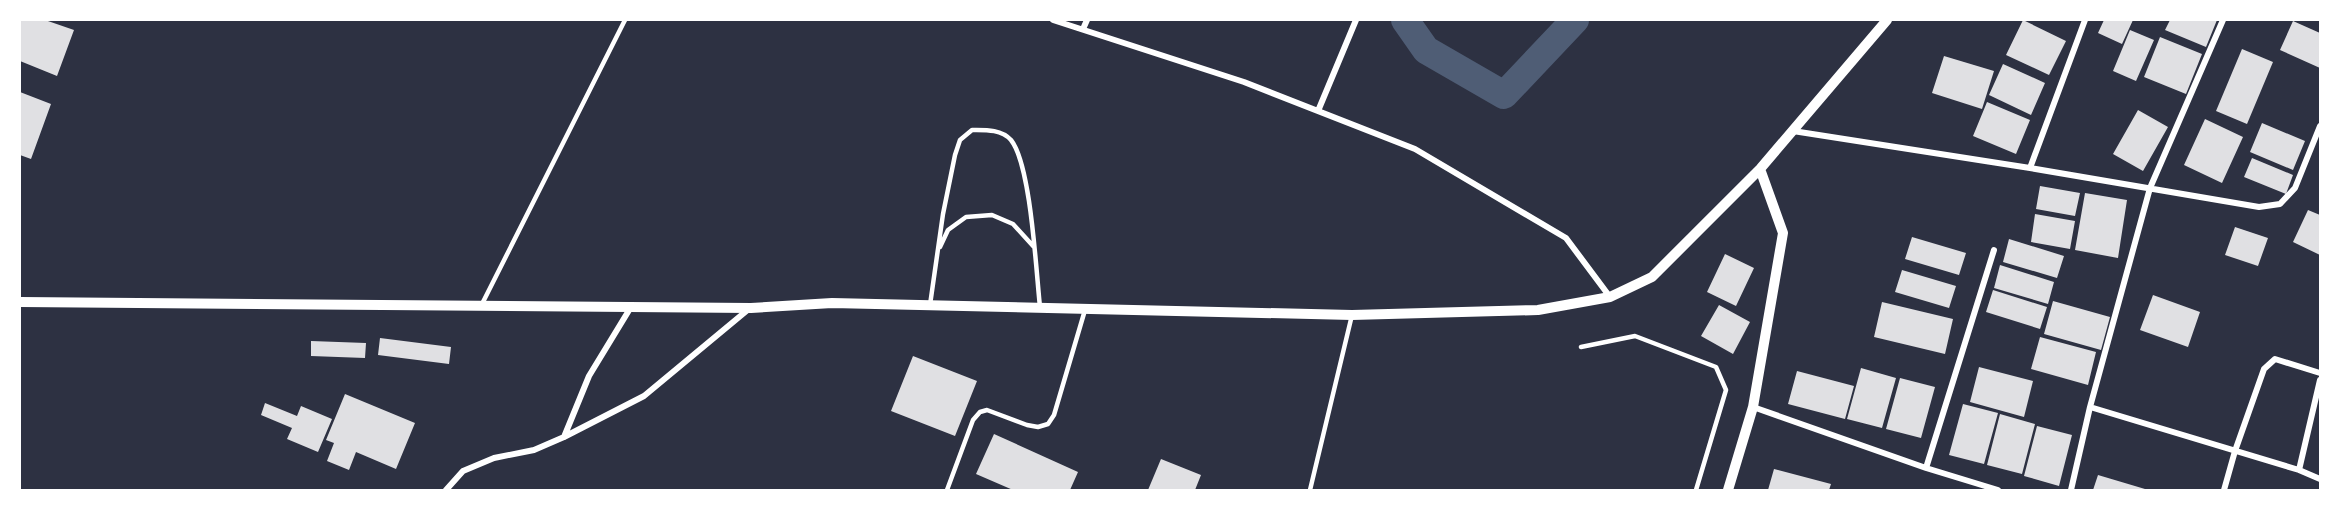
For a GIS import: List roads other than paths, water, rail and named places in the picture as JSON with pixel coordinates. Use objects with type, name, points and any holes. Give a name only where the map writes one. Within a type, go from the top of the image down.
[{"type":"street","points":[[1053,20],[1244,82],[1415,149],[1566,238],[1610,297]]},
{"type":"street","points":[[1083,30],[1088,20]]},
{"type":"street","points":[[1318,111],[1356,20]]},
{"type":"street","points":[[20,302],[751,308],[832,303],[1352,315],[1538,310],[1610,297],[1652,277],[1760,169],[1887,20]]},
{"type":"street","points":[[2030,168],[2085,20]]},
{"type":"street","points":[[2071,490],[2090,407],[2150,188],[2223,20]]},
{"type":"street","points":[[1794,131],[2259,207],[2280,204],[2295,188],[2320,126]]},
{"type":"street","points":[[1728,490],[1753,407],[1783,233],[1760,169]]},
{"type":"street","points":[[1926,468],[1994,250]]},
{"type":"street","points":[[564,438],[589,376],[631,307]]},
{"type":"street","points":[[446,490],[463,471],[494,458],[534,450],[564,438],[644,396],[751,308]]},
{"type":"street","points":[[2224,490],[2264,369],[2275,359],[2320,373]]},
{"type":"street","points":[[2299,470],[2320,380]]},
{"type":"street","points":[[1753,407],[1926,468],[1998,490]]},
{"type":"street","points":[[2090,407],[2299,470],[2320,479]]},
{"type":"lane","points":[[481,306],[626,20]]},
{"type":"lane","points":[[930,305],[955,155],[960,140],[972,130],[993,129],[1010,139],[1023,170],[1040,307]]},
{"type":"lane","points":[[938,252],[948,230],[966,217],[992,215],[1013,224],[1034,247]]},
{"type":"lane","points":[[947,490],[973,420],[980,412],[987,410],[1038,427],[1048,424],[1054,415],[1085,308]]},
{"type":"lane","points":[[1310,490],[1352,315]]},
{"type":"lane","points":[[1581,347],[1635,336],[1716,367],[1726,390],[1696,490]]},
{"type":"waterway","points":[[1405,20],[1426,50],[1504,95],[1575,20]]}]
